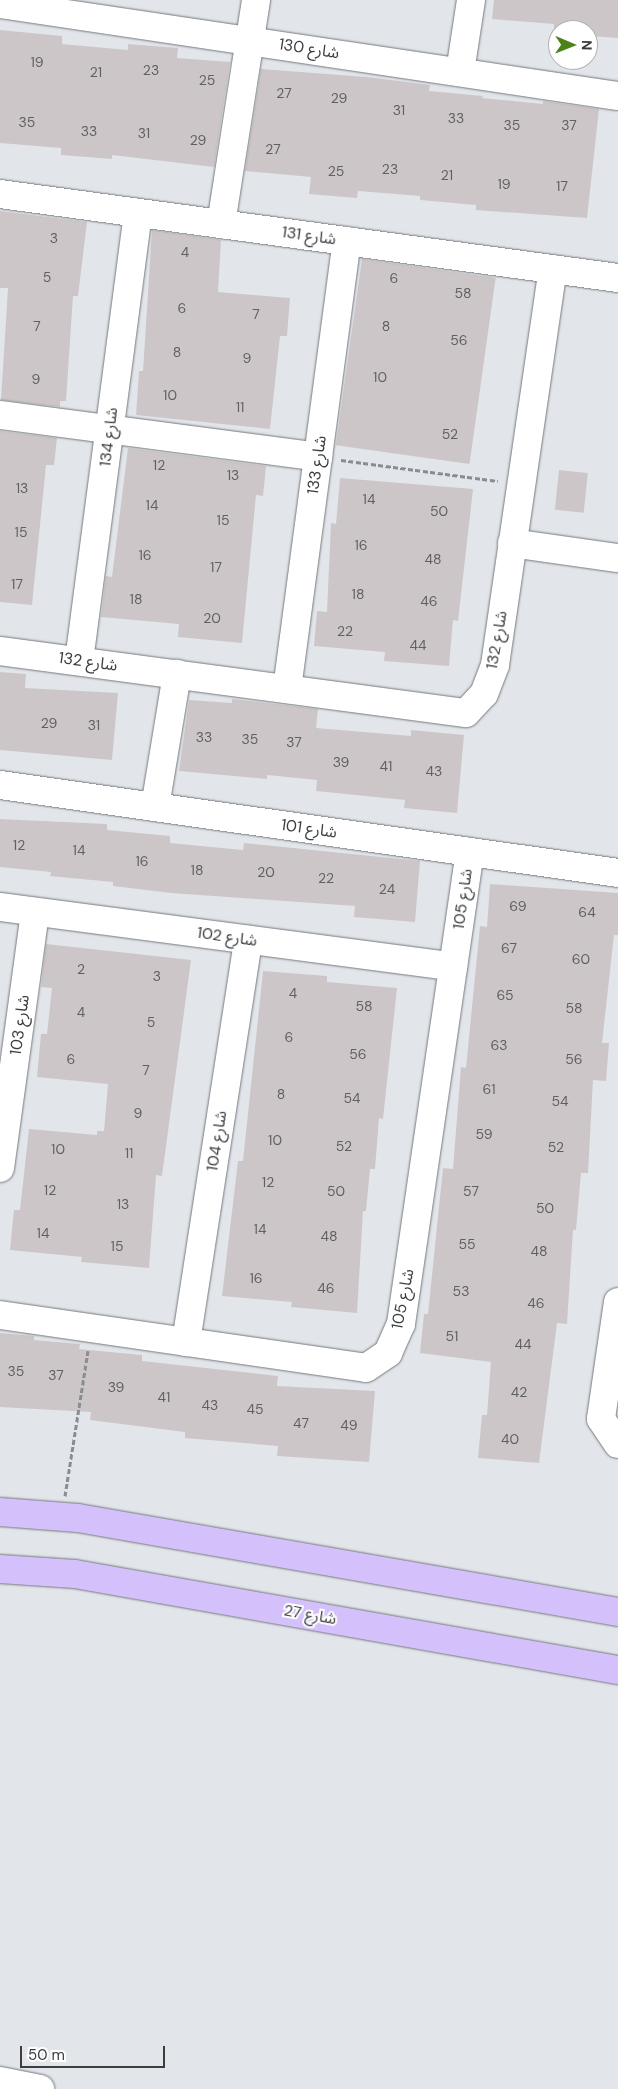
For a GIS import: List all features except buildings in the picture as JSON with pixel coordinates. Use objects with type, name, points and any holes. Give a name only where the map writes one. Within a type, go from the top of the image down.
[{"type":"main road","points":[[0,1512],[62,1516],[618,1612]]},
{"type":"main road","name":"شارع 27","points":[[0,1569],[75,1574],[618,1670]]},
{"type":"street","points":[[221,224],[256,0]]},
{"type":"street","points":[[460,72],[471,0]]},
{"type":"street","name":"شارع 130","points":[[0,4],[618,96]]},
{"type":"street","name":"شارع 131","points":[[0,194],[618,278]]},
{"type":"street","name":"شارع 134","points":[[79,661],[138,213]]},
{"type":"street","name":"شارع 133","points":[[287,689],[347,241]]},
{"type":"street","name":"شارع 132","points":[[0,650],[466,713],[484,694],[495,665],[553,269]]},
{"type":"street","points":[[0,415],[318,457]]},
{"type":"street","points":[[512,543],[618,558]]},
{"type":"street","points":[[155,807],[177,674]]},
{"type":"street","name":"شارع 101","points":[[0,785],[618,874]]},
{"type":"street","name":"شارع 105","points":[[0,1315],[366,1368],[388,1353],[401,1324],[470,852]]},
{"type":"street","name":"شارع 102","points":[[0,907],[453,967]]},
{"type":"street","name":"شارع 103","points":[[0,1168],[35,912]]},
{"type":"street","name":"شارع 104","points":[[186,1342],[248,940]]},
{"type":"street","points":[[618,1302],[601,1419],[618,1444]]},
{"type":"street","points":[[0,2081],[40,2089]]},
{"type":"path","points":[[318,457],[520,484]]},
{"type":"path","points":[[62,1516],[92,1329]]}]
